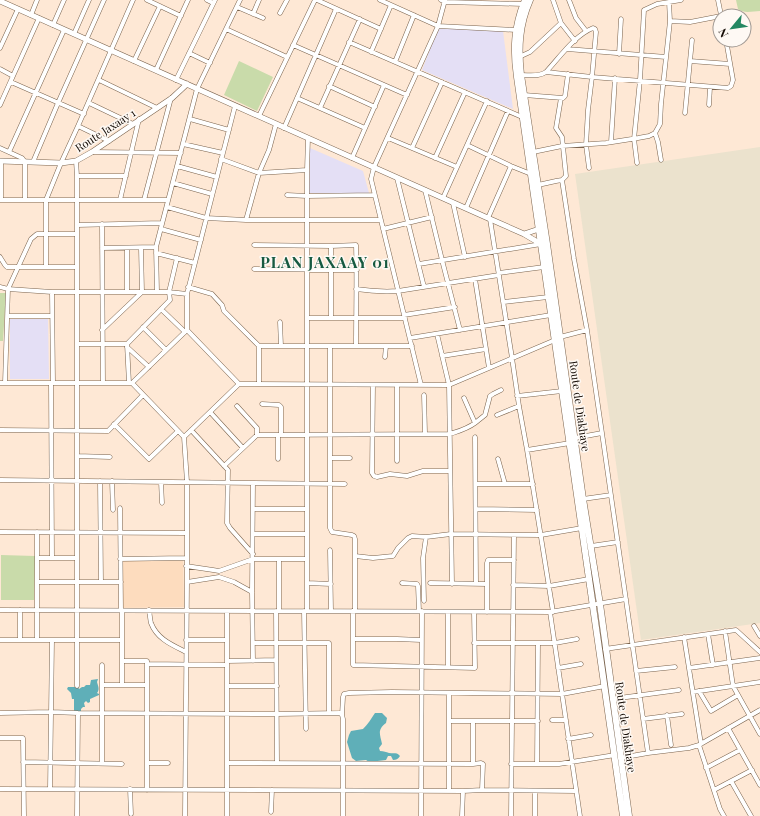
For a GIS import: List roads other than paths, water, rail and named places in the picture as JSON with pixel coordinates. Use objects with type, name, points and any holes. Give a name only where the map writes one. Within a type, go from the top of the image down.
[{"type":"main road","name":"Route de Diakhaye","points":[[530,0],[521,30],[519,57],[538,185],[542,229],[572,441],[582,528],[590,579],[605,649],[612,699],[623,816]]},
{"type":"main road","name":"Route de Diakhaye","points":[[524,2],[516,30],[514,57],[531,174],[542,229]]},
{"type":"main road","name":"Route de Diakhaye","points":[[544,244],[544,267],[551,316],[557,338],[562,391],[591,546],[605,686],[628,816]]},
{"type":"street","points":[[31,15],[37,0]]},
{"type":"street","points":[[53,24],[64,0]]},
{"type":"street","points":[[74,34],[89,0]]},
{"type":"street","points":[[33,162],[104,0]]},
{"type":"street","points":[[46,267],[46,200],[133,0]]},
{"type":"street","points":[[147,0],[181,16]]},
{"type":"street","points":[[156,70],[188,0]]},
{"type":"street","points":[[176,80],[214,2],[207,0]]},
{"type":"street","points":[[157,292],[156,247],[197,89],[240,0]]},
{"type":"street","points":[[253,14],[259,0]]},
{"type":"street","points":[[280,13],[286,0]]},
{"type":"street","points":[[259,116],[316,0],[381,29]]},
{"type":"street","points":[[380,0],[438,26],[516,30]]},
{"type":"street","points":[[553,0],[561,23],[575,41]]},
{"type":"street","points":[[569,0],[576,18],[586,31]]},
{"type":"street","points":[[636,163],[634,139],[640,80],[644,10],[656,2],[681,0]]},
{"type":"street","points":[[0,1],[8,2],[18,9],[64,30],[453,202],[544,244]]},
{"type":"street","points":[[421,385],[374,195],[371,180],[374,168],[438,26],[444,1],[524,2]]},
{"type":"street","points":[[533,152],[562,146],[586,145],[634,139],[650,136],[655,133],[660,124],[672,1]]},
{"type":"street","points":[[371,52],[391,5]]},
{"type":"street","points":[[134,60],[160,6]]},
{"type":"street","points":[[237,7],[263,18]]},
{"type":"street","points":[[0,48],[2,37],[18,9]]},
{"type":"street","points":[[284,128],[336,9]]},
{"type":"street","points":[[395,62],[414,15]]},
{"type":"street","points":[[0,105],[39,18]]},
{"type":"street","points":[[670,21],[690,22],[712,18]]},
{"type":"street","points":[[320,108],[360,19]]},
{"type":"street","points":[[619,54],[621,20]]},
{"type":"street","points":[[519,57],[530,52],[561,23]]},
{"type":"street","points":[[521,74],[540,75],[546,72],[586,31],[593,28],[596,30],[586,145],[589,168]]},
{"type":"street","points":[[226,29],[287,57]]},
{"type":"street","points":[[8,152],[64,30]]},
{"type":"street","points":[[685,113],[692,40]]},
{"type":"street","points":[[349,42],[522,117]]},
{"type":"street","points":[[293,45],[407,95]]},
{"type":"street","points":[[546,72],[728,88],[731,86],[733,80],[727,48]]},
{"type":"street","points":[[567,49],[666,57]]},
{"type":"street","points":[[189,54],[210,63]]},
{"type":"street","points":[[690,61],[730,64]]},
{"type":"street","points":[[0,69],[13,76]]},
{"type":"street","points":[[538,185],[562,180],[566,176],[562,137],[556,128],[561,98],[565,96],[568,74]]},
{"type":"street","points":[[611,142],[615,78]]},
{"type":"street","points":[[99,80],[157,108]]},
{"type":"street","points":[[11,82],[84,114]]},
{"type":"street","points":[[412,148],[442,82]]},
{"type":"street","name":"Route Jaxaay 1","points":[[0,161],[61,163],[76,161],[109,141],[172,98],[187,84]]},
{"type":"street","points":[[352,158],[384,85]]},
{"type":"street","points":[[329,86],[375,107]]},
{"type":"street","points":[[709,106],[710,87]]},
{"type":"street","points":[[434,158],[465,92]]},
{"type":"street","points":[[524,95],[529,94],[561,98]]},
{"type":"street","points":[[144,200],[172,98]]},
{"type":"street","points":[[297,98],[365,128]]},
{"type":"street","points":[[443,198],[487,101]]},
{"type":"street","points":[[88,103],[133,124]]},
{"type":"street","points":[[0,383],[130,383],[149,367],[186,331],[188,287],[235,106]]},
{"type":"street","points":[[466,208],[508,111]]},
{"type":"street","points":[[120,200],[140,119]]},
{"type":"street","points":[[190,119],[229,130]]},
{"type":"street","points":[[246,220],[259,173],[269,150],[276,124]]},
{"type":"street","points":[[78,126],[109,141]]},
{"type":"street","points":[[655,133],[661,160]]},
{"type":"street","points":[[306,729],[304,643],[307,583],[308,138]]},
{"type":"street","points":[[388,138],[457,167]]},
{"type":"street","points":[[183,144],[223,153]]},
{"type":"street","points":[[467,145],[531,174]]},
{"type":"street","points":[[0,148],[22,158],[25,162],[25,200]]},
{"type":"street","points":[[92,152],[181,153]]},
{"type":"street","points":[[222,159],[259,173],[307,170]]},
{"type":"street","points":[[0,161],[0,200],[168,200]]},
{"type":"street","points":[[76,161],[77,686]]},
{"type":"street","points":[[177,166],[217,177]]},
{"type":"street","points":[[511,166],[489,219],[496,252],[517,396],[549,586],[554,643],[580,816]]},
{"type":"street","points":[[77,176],[126,176]]},
{"type":"street","points":[[397,178],[424,287]]},
{"type":"street","points":[[562,180],[602,433],[648,753]]},
{"type":"street","points":[[173,183],[212,194]]},
{"type":"street","points":[[425,190],[460,330]]},
{"type":"street","points":[[287,195],[374,195]]},
{"type":"street","points":[[453,202],[465,257]]},
{"type":"street","points":[[167,207],[206,218],[246,220],[380,220]]},
{"type":"street","points":[[383,229],[432,218]]},
{"type":"street","points":[[77,225],[162,223]]},
{"type":"street","points":[[102,224],[103,383]]},
{"type":"street","points":[[161,229],[200,240]]},
{"type":"street","points":[[524,234],[542,229]]},
{"type":"street","points":[[5,383],[8,289],[31,239],[37,234],[77,234]]},
{"type":"street","points":[[419,264],[544,244]]},
{"type":"street","points":[[254,245],[356,245],[356,346]]},
{"type":"street","points":[[331,246],[331,318]]},
{"type":"street","points":[[102,248],[156,247]]},
{"type":"street","points":[[127,248],[127,292]]},
{"type":"street","points":[[102,330],[142,292],[141,248]]},
{"type":"street","points":[[156,253],[195,263]]},
{"type":"street","points":[[0,257],[8,267],[77,267]]},
{"type":"street","points":[[177,258],[169,292],[170,300],[127,345],[130,383],[184,437],[187,482],[185,816]]},
{"type":"street","points":[[356,289],[370,291],[398,291],[544,267]]},
{"type":"street","points":[[254,269],[357,270]]},
{"type":"street","points":[[475,279],[489,368]]},
{"type":"street","points":[[0,287],[8,289],[52,292],[169,292],[187,294]]},
{"type":"street","points":[[188,287],[212,294],[222,305],[224,311],[259,346],[260,384]]},
{"type":"street","points":[[52,292],[52,558]]},
{"type":"street","points":[[504,302],[548,296]]},
{"type":"street","points":[[307,318],[405,316],[455,307]]},
{"type":"street","points":[[161,309],[186,331],[239,384]]},
{"type":"street","points":[[8,316],[52,316]]},
{"type":"street","points":[[410,338],[551,316]]},
{"type":"street","points":[[280,322],[281,346]]},
{"type":"street","points":[[144,327],[166,350]]},
{"type":"street","points":[[184,437],[239,384],[449,385],[557,338],[586,330]]},
{"type":"street","points":[[437,334],[449,385],[452,584]]},
{"type":"street","points":[[77,344],[127,345],[149,367]]},
{"type":"street","points":[[259,346],[412,346]]},
{"type":"street","points":[[330,346],[331,530],[334,533],[352,534],[355,539],[353,665],[474,668],[474,612]]},
{"type":"street","points":[[385,358],[386,346]]},
{"type":"street","points":[[442,356],[486,349]]},
{"type":"street","points":[[373,385],[372,473],[374,476],[377,477],[390,474],[407,476],[423,471],[450,471]]},
{"type":"street","points":[[397,385],[397,461]]},
{"type":"street","points":[[224,466],[257,435],[450,434],[469,427],[485,415],[490,396],[501,390]]},
{"type":"street","points":[[517,396],[562,391]]},
{"type":"street","points":[[0,430],[108,431],[143,395]]},
{"type":"street","points":[[424,395],[425,433]]},
{"type":"street","points":[[464,398],[475,423]]},
{"type":"street","points":[[262,404],[279,405],[281,407],[278,459]]},
{"type":"street","points":[[237,406],[256,428],[257,435]]},
{"type":"street","points":[[497,415],[519,406]]},
{"type":"street","points":[[210,412],[242,448]]},
{"type":"street","points":[[114,424],[149,459],[178,431]]},
{"type":"street","points":[[191,430],[228,470],[227,523],[253,554]]},
{"type":"street","points":[[527,450],[602,433]]},
{"type":"street","points":[[475,437],[476,584]]},
{"type":"street","points":[[77,456],[110,456]]},
{"type":"street","points":[[330,458],[350,458]]},
{"type":"street","points":[[498,459],[505,484]]},
{"type":"street","points":[[0,480],[345,484]]},
{"type":"street","points":[[100,481],[101,582]]},
{"type":"street","points":[[112,481],[113,510]]},
{"type":"street","points":[[161,482],[162,503]]},
{"type":"street","points":[[253,483],[253,661]]},
{"type":"street","points":[[476,484],[533,484]]},
{"type":"street","points":[[583,500],[611,495]]},
{"type":"street","points":[[120,508],[122,685]]},
{"type":"street","points":[[253,509],[307,509]]},
{"type":"street","points":[[476,509],[537,510]]},
{"type":"street","points":[[355,556],[373,558],[394,556],[395,551],[412,536],[426,537],[451,534],[541,535],[582,528]]},
{"type":"street","points":[[0,532],[186,533]]},
{"type":"street","points":[[37,532],[37,640]]},
{"type":"street","points":[[253,534],[307,534]]},
{"type":"street","points":[[511,816],[514,535]]},
{"type":"street","points":[[424,601],[423,558],[426,537]]},
{"type":"street","points":[[591,546],[618,542]]},
{"type":"street","points":[[330,550],[331,611]]},
{"type":"street","points":[[37,558],[77,558]]},
{"type":"street","points":[[120,558],[186,558]]},
{"type":"street","points":[[186,566],[219,571],[253,559],[307,559]]},
{"type":"street","points":[[277,763],[276,643],[279,559]]},
{"type":"street","points":[[486,612],[488,560],[514,560]]},
{"type":"street","points":[[219,571],[219,577]]},
{"type":"street","points":[[187,582],[219,577],[234,582],[252,592]]},
{"type":"street","points":[[513,585],[549,586],[590,579]]},
{"type":"street","points":[[37,582],[121,582]]},
{"type":"street","points":[[307,583],[331,584]]},
{"type":"street","points":[[402,583],[417,584],[421,611],[421,816]]},
{"type":"street","points":[[430,583],[487,584]]},
{"type":"street","points":[[0,610],[552,612],[626,599]]},
{"type":"street","points":[[20,610],[20,640]]},
{"type":"street","points":[[149,610],[151,623],[156,632],[167,643],[186,652]]},
{"type":"street","points":[[226,611],[226,816]]},
{"type":"street","points":[[448,612],[448,667]]},
{"type":"street","points":[[754,626],[760,636]]},
{"type":"street","points":[[605,649],[736,630],[760,652]]},
{"type":"street","points":[[725,631],[733,686],[760,734]]},
{"type":"street","points":[[708,634],[713,665]]},
{"type":"street","points":[[684,637],[700,745],[706,768],[720,809],[724,816]]},
{"type":"street","points":[[353,639],[421,640]]},
{"type":"street","points":[[474,643],[554,643],[577,639]]},
{"type":"street","points":[[0,640],[122,640]]},
{"type":"street","points":[[50,789],[52,640]]},
{"type":"street","points":[[186,640],[227,640]]},
{"type":"street","points":[[253,643],[329,643],[329,712]]},
{"type":"street","points":[[537,764],[538,643]]},
{"type":"street","points":[[689,668],[760,658]]},
{"type":"street","points":[[122,661],[147,661],[147,664],[186,664],[276,660]]},
{"type":"street","points":[[147,664],[147,790]]},
{"type":"street","points":[[558,668],[581,664]]},
{"type":"street","points":[[102,665],[102,764]]},
{"type":"street","points":[[636,671],[675,666]]},
{"type":"street","points":[[692,692],[760,682]]},
{"type":"street","points":[[102,685],[147,685]]},
{"type":"street","points":[[227,686],[277,686]]},
{"type":"street","points":[[343,816],[342,715],[343,697],[346,693],[392,692],[562,694],[605,686]]},
{"type":"street","points":[[612,699],[679,690]]},
{"type":"street","points":[[699,691],[711,711],[738,696]]},
{"type":"street","points":[[449,693],[449,791]]},
{"type":"street","points":[[511,764],[558,764],[689,748],[700,745],[760,710]]},
{"type":"street","points":[[0,713],[277,714],[329,712],[340,713],[342,715]]},
{"type":"street","points":[[77,816],[78,713]]},
{"type":"street","points":[[642,719],[682,714]]},
{"type":"street","points":[[667,716],[671,745]]},
{"type":"street","points":[[552,720],[566,720]]},
{"type":"street","points":[[449,721],[538,721]]},
{"type":"street","points":[[473,721],[473,764]]},
{"type":"street","points":[[728,728],[760,785]]},
{"type":"street","points":[[568,739],[592,735]]},
{"type":"street","points":[[0,738],[23,738],[24,816]]},
{"type":"street","points":[[706,768],[740,750]]},
{"type":"street","points":[[23,762],[122,764]]},
{"type":"street","points":[[147,763],[168,763]]},
{"type":"street","points":[[226,763],[481,763],[483,764],[482,790]]},
{"type":"street","points":[[714,790],[752,770]]},
{"type":"street","points":[[731,781],[750,816]]},
{"type":"street","points":[[0,789],[576,791]]},
{"type":"street","points":[[130,790],[132,814]]},
{"type":"street","points":[[271,812],[272,790]]},
{"type":"street","points":[[462,791],[462,816]]},
{"type":"street","points":[[535,791],[535,816]]},
{"type":"water","points":[[98,679],[97,682],[99,689],[97,693],[99,695],[90,699],[90,702],[88,703],[86,701],[84,703],[85,707],[81,709],[81,712],[74,712],[74,699],[72,699],[71,693],[67,689],[68,687],[78,687],[79,689],[86,685],[90,685],[91,680]]},
{"type":"water","points":[[375,713],[382,713],[387,718],[386,723],[380,730],[382,744],[379,748],[380,751],[397,754],[400,756],[398,759],[394,760],[391,756],[388,756],[386,760],[369,762],[366,760],[356,761],[352,758],[347,742],[349,735],[351,731],[363,729]]},
{"type":"district","name":"PLAN JAXAAY 01","points":[[325,262]]}]
